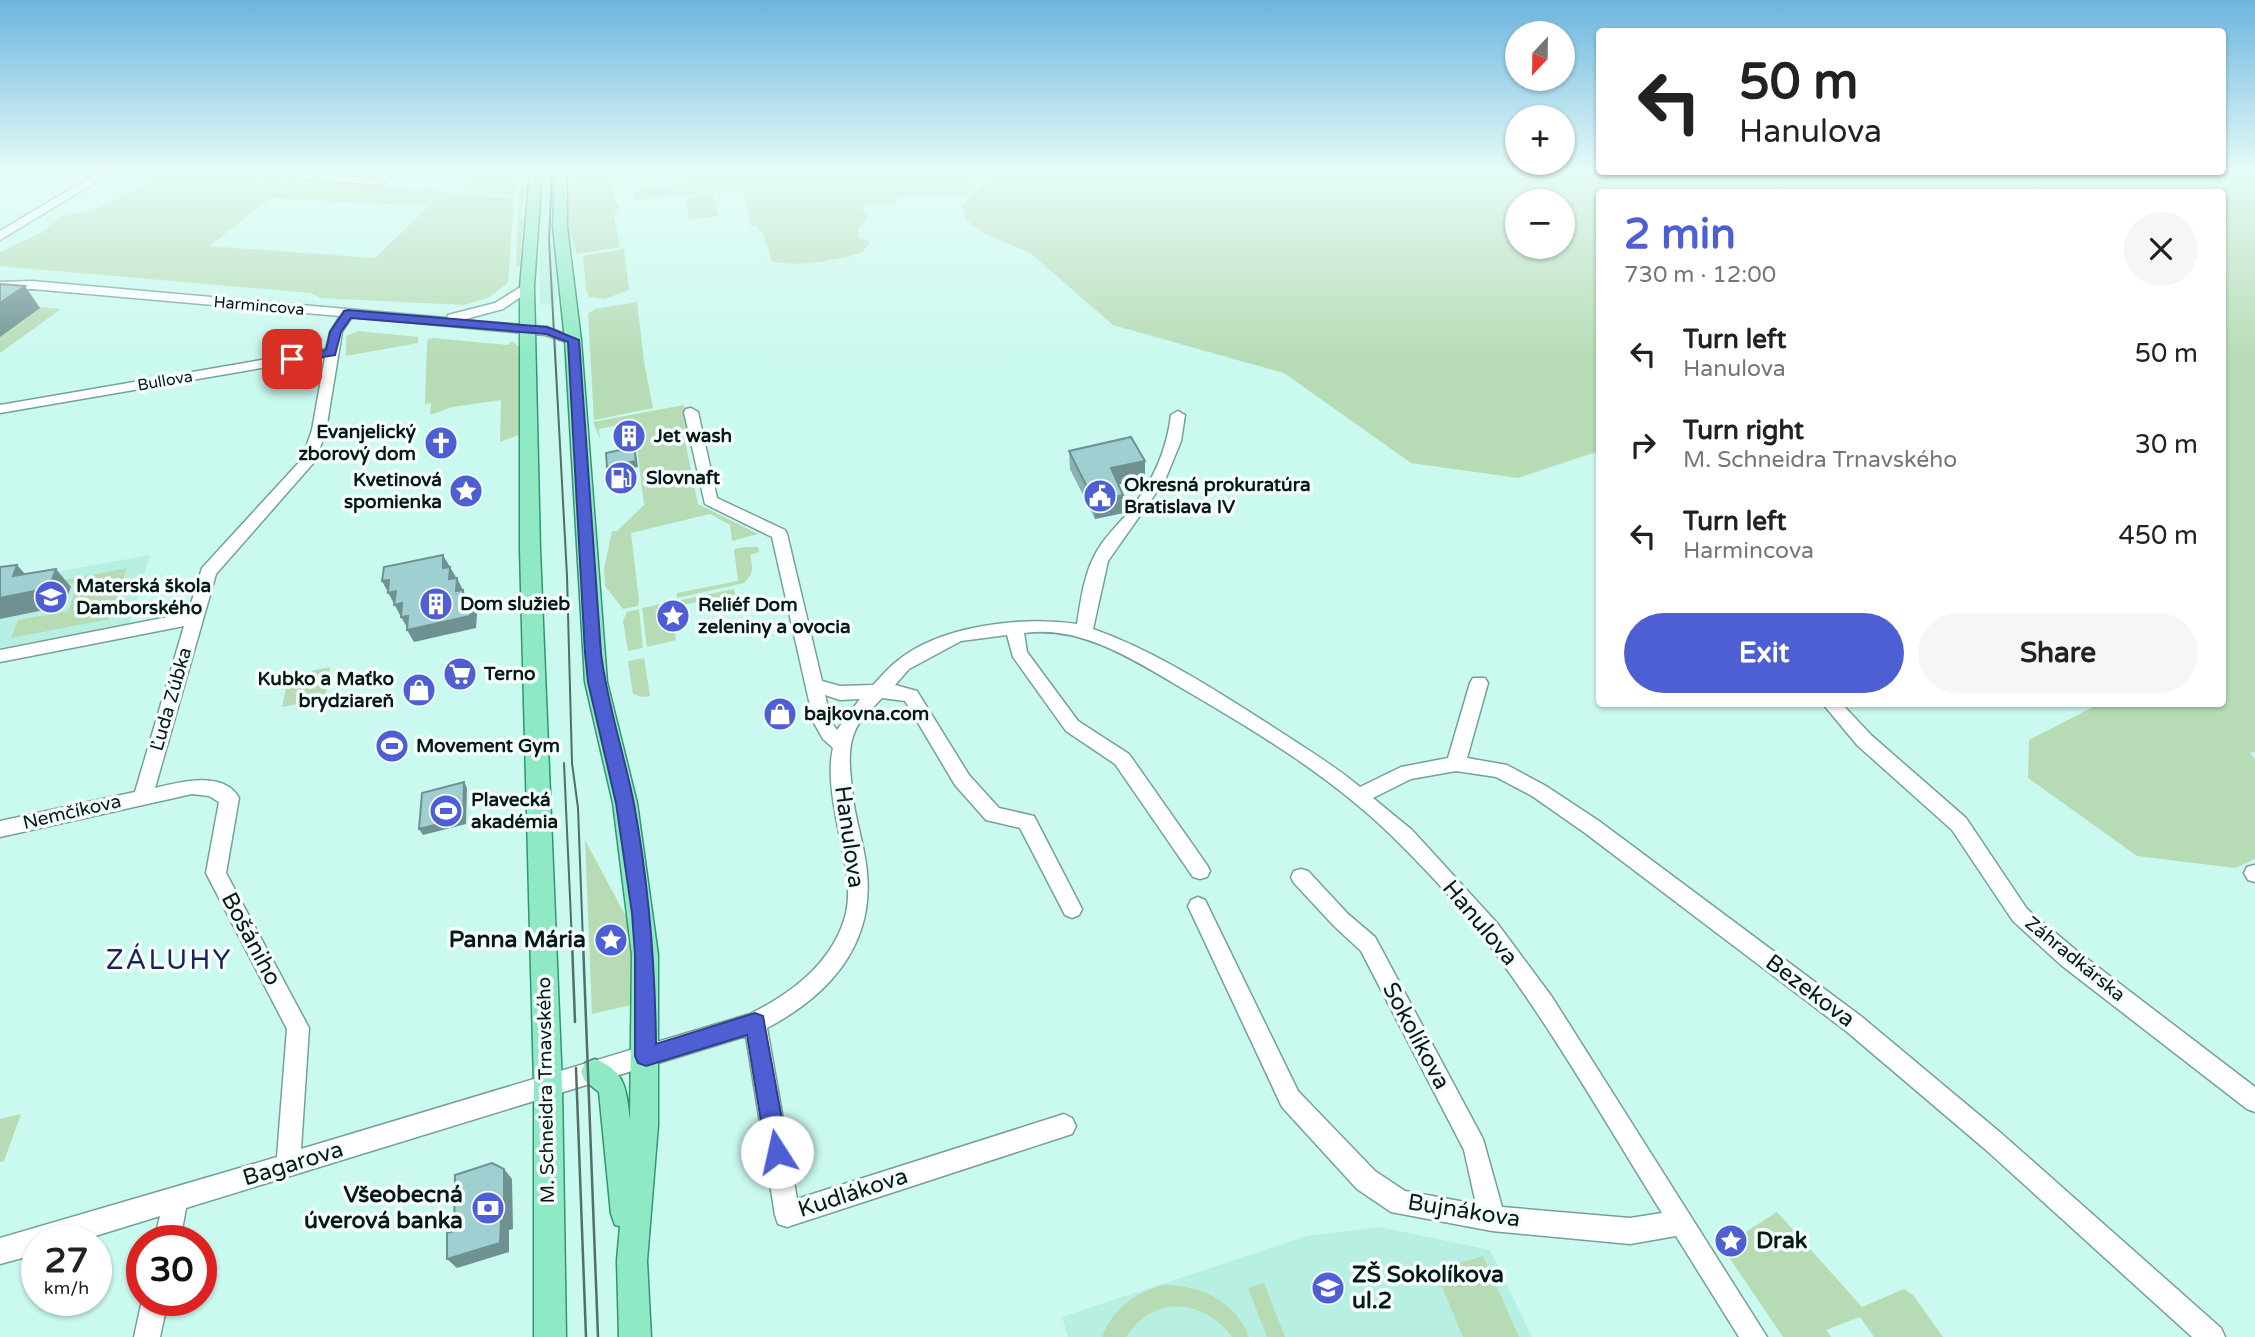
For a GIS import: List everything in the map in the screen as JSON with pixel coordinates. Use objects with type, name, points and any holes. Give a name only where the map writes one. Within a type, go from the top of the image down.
[{"type":"main road","name":"M. Schneidra Trnavského","points":[[531,233],[527,287],[530,550],[536,654],[548,1086],[550,1337]]},
{"type":"main road","points":[[561,233],[571,310],[596,682],[625,803],[645,955],[644,1125],[632,1261]]},
{"type":"main road","points":[[595,1072],[612,1086],[632,1261],[635,1337]]},
{"type":"street","name":"Harmincova","points":[[0,279],[32,285],[547,331],[573,340]]},
{"type":"street","name":"Harmincova","points":[[0,286],[32,285]]},
{"type":"street","points":[[435,321],[499,306],[527,287]]},
{"type":"street","name":"Harmincova","points":[[528,330],[554,321],[571,310]]},
{"type":"street","name":"Ľuda Zúbka","points":[[144,796],[208,572],[309,460],[319,430],[335,332],[348,314]]},
{"type":"street","name":"Bullova","points":[[0,409],[331,352]]},
{"type":"street","name":"Hanulova","points":[[691,412],[710,501],[779,534],[828,734],[841,744]]},
{"type":"street","points":[[1084,631],[1098,567],[1105,550],[1150,491],[1172,447],[1178,415]]},
{"type":"street","points":[[0,656],[193,618]]},
{"type":"street","name":"Hanulova","points":[[595,1072],[755,1023],[790,1005],[819,980],[845,945],[857,911],[857,872],[844,810],[841,744],[857,713],[903,665],[957,636],[1014,628],[1058,626],[1084,631],[1125,647],[1303,754],[1405,836],[1490,929],[1544,1004],[1754,1337]]},
{"type":"street","points":[[1014,628],[1019,653],[1072,726],[1122,759],[1200,871]]},
{"type":"street","points":[[1456,764],[1479,683]]},
{"type":"street","points":[[816,685],[840,693],[897,691],[911,696],[962,780],[993,814],[1027,822],[1072,909]]},
{"type":"street","name":"Záhradkárska","points":[[1835,707],[1864,740],[1959,824],[2020,915],[2069,958],[2255,1101]]},
{"type":"street","name":"Bezekova","points":[[1360,798],[1372,789],[1408,772],[1456,764],[1500,770],[1539,791],[1822,998],[1940,1096],[2212,1337]]},
{"type":"street","name":"Bošániho","points":[[144,796],[192,787],[212,789],[229,799],[216,873],[298,1028],[288,1166]]},
{"type":"street","name":"Nemčíkova","points":[[0,828],[144,796]]},
{"type":"street","name":"Sokolíkova","points":[[1301,877],[1341,920],[1368,944],[1475,1147],[1492,1219]]},
{"type":"street","name":"Bujnákova","points":[[1198,906],[1290,1099],[1366,1180],[1401,1203],[1492,1219],[1630,1231],[1682,1222]]},
{"type":"street","name":"Kudlákova","points":[[755,1023],[787,1214],[1064,1126]]},
{"type":"street","name":"Bagarova","points":[[92,1225],[595,1072]]},
{"type":"street","points":[[170,1225],[175,1201]]},
{"type":"street","name":"Bagarova","points":[[0,1251],[21,1245]]},
{"type":"street","points":[[147,1337],[152,1316]]},
{"type":"shaded area","points":[[39,233],[225,233],[209,246],[375,258],[401,233],[512,233],[508,283],[488,298],[464,305],[321,298],[311,293],[0,266],[0,252]]},
{"type":"shaded area","points":[[518,233],[522,233],[520,266],[516,267]]},
{"type":"shaded area","points":[[539,233],[554,233],[556,303],[540,305]]},
{"type":"shaded area","points":[[570,233],[617,233],[620,247],[576,254]]},
{"type":"shaded area","points":[[763,233],[858,233],[858,237],[870,242],[863,252],[842,258],[793,264],[772,261]]},
{"type":"shaded area","points":[[984,233],[1505,233],[1505,259],[1575,259],[1575,233],[1596,233],[1596,452],[1518,478],[1411,463],[1284,373],[1113,325],[1029,252]]},
{"type":"shaded area","points":[[2226,233],[2255,233],[2255,752],[2250,753],[2255,759],[2255,859],[2235,868],[2137,856],[2028,778],[2029,740],[2093,707],[2226,707]]},
{"type":"shaded area","points":[[624,249],[629,290],[605,299],[589,297],[583,256]]},
{"type":"shaded area","points":[[637,302],[653,408],[594,420],[588,314],[595,309]]},
{"type":"shaded area","points":[[0,304],[61,309],[0,353]]},
{"type":"shaded area","points":[[358,331],[418,337],[418,343],[346,356],[346,336]]},
{"type":"shaded area","points":[[428,339],[508,345],[512,341],[519,347],[521,434],[500,442],[501,400],[452,407],[430,415],[431,403],[425,404],[427,344]]},
{"type":"shaded area","points":[[684,405],[690,427],[683,431],[698,504],[758,534],[732,541],[730,525],[710,514],[631,533],[639,601],[638,606],[623,609],[605,586],[604,569],[612,531],[617,531],[644,505],[634,422],[599,429],[600,439],[593,422]]},
{"type":"shaded area","points":[[758,547],[759,552],[750,555],[752,571],[744,583],[677,598],[677,593],[738,581],[734,549]]},
{"type":"shaded area","points":[[150,555],[129,625],[0,648],[0,582]]},
{"type":"shaded area","points":[[127,568],[110,619],[11,638],[18,620],[68,611],[78,582],[54,586],[56,582]]},
{"type":"shaded area","points":[[734,589],[735,595],[671,607],[676,640],[647,647],[642,608]]},
{"type":"shaded area","points":[[639,609],[643,648],[628,651],[623,621],[627,612]]},
{"type":"shaded area","points":[[644,658],[650,696],[642,697],[633,694],[628,661]]},
{"type":"shaded area","points":[[330,667],[325,699],[282,707],[289,675]]},
{"type":"shaded area","points":[[585,840],[631,926],[635,1004],[592,1014]]},
{"type":"shaded area","points":[[21,1114],[4,1161],[0,1162],[0,1119]]},
{"type":"shaded area","points":[[1777,1212],[1862,1307],[1904,1289],[1913,1295],[1943,1337],[1874,1337],[1860,1317],[1826,1330],[1831,1337],[1783,1337],[1722,1247]]},
{"type":"shaded area","name":"ZŠ Sokolíkova ul.2","points":[[1380,1227],[1490,1250],[1532,1337],[1068,1337],[1062,1317],[1307,1236]]},
{"type":"shaded area","points":[[1483,1256],[1519,1337],[1463,1337],[1435,1270]]},
{"type":"shaded area","points":[[1264,1283],[1285,1337],[1267,1337],[1248,1288]]},
{"type":"shaded area","points":[[1163,1285],[1190,1288],[1215,1297],[1235,1313],[1249,1337],[1232,1337],[1207,1315],[1179,1307],[1164,1308],[1150,1314],[1137,1323],[1126,1337],[1102,1337],[1118,1310],[1143,1293]]},
{"type":"building","points":[[0,284],[25,286],[0,303]]},
{"type":"building","points":[[633,423],[635,435],[621,437],[620,425]]},
{"type":"building","points":[[1131,437],[1145,461],[1111,468],[1123,495],[1094,501],[1069,451]]},
{"type":"building","points":[[634,447],[636,461],[607,467],[606,453]]},
{"type":"building","name":"Dom služieb","points":[[443,555],[443,568],[450,567],[449,579],[457,578],[456,591],[463,590],[463,603],[470,602],[470,616],[407,630],[408,616],[401,617],[402,603],[394,605],[396,591],[388,593],[389,580],[382,581],[384,567]]},
{"type":"building","points":[[17,565],[13,576],[56,569],[49,588],[0,598],[0,567]]},
{"type":"building","name":"Plavecká akadémia","points":[[464,782],[463,818],[419,829],[422,793]]},
{"type":"building","name":"Všeobecná úverová banka","points":[[492,1163],[504,1169],[504,1220],[501,1221],[500,1243],[447,1259],[447,1233],[454,1231],[455,1175]]},
{"type":"tram line","points":[[549,233],[567,576],[572,763],[578,808],[583,942]]},
{"type":"tram line","points":[[564,763],[572,942]]},
{"type":"tram line","points":[[572,941],[575,1022]]},
{"type":"tram line","points":[[583,941],[598,1337]]},
{"type":"tram line","points":[[576,1068],[586,1337]]},
{"type":"place","name":"Jet wash","points":[[629,436]]},
{"type":"place","name":"Evanjelický zborový dom","points":[[441,443]]},
{"type":"place","name":"Slovnaft","points":[[621,478]]},
{"type":"place","name":"Kvetinová spomienka","points":[[466,491]]},
{"type":"place","name":"Okresná prokuratúra Bratislava IV","points":[[1100,496]]},
{"type":"place","name":"Materská škola Damborského","points":[[51,597]]},
{"type":"place","name":"Dom služieb","points":[[436,604]]},
{"type":"place","name":"Reliéf Dom zeleniny a ovocia","points":[[673,616]]},
{"type":"place","name":"Terno","points":[[460,674]]},
{"type":"place","name":"Kubko a Maťko brydziareň","points":[[419,690]]},
{"type":"place","name":"bajkovna.com","points":[[780,714]]},
{"type":"place","name":"Movement Gym","points":[[392,746]]},
{"type":"place","name":"Plavecká akadémia","points":[[446,811]]},
{"type":"place","name":"Panna Mária","points":[[611,940]]},
{"type":"place","name":"Všeobecná úverová banka","points":[[488,1208]]},
{"type":"place","name":"Drak","points":[[1731,1241]]},
{"type":"place","name":"ZŠ Sokolíkova ul.2","points":[[1328,1288]]},
{"type":"district","name":"ZÁLUHY","points":[[169,960]]},
{"type":"route","points":[[292,359],[331,352],[335,332],[348,314],[547,331],[573,340],[593,653],[596,682],[625,803],[641,913],[645,955],[646,1056],[755,1023],[777,1152]]}]
